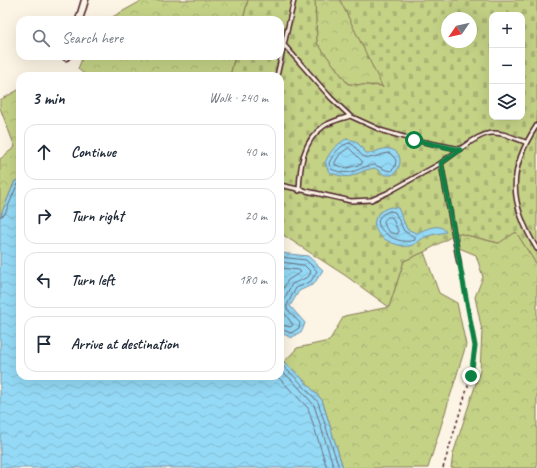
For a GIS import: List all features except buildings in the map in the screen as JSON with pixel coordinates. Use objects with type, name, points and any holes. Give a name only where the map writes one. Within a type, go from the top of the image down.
[{"type":"street","points":[[80,16],[85,0]]},
{"type":"lane","points":[[284,49],[294,0]]},
{"type":"lane","points":[[285,46],[331,98],[350,116],[383,131],[414,140],[460,150]]},
{"type":"lane","points":[[277,72],[281,60]]},
{"type":"lane","points":[[299,191],[300,167],[306,148],[313,135],[324,126],[350,116]]},
{"type":"lane","points":[[537,125],[525,142],[520,153],[516,171],[515,193],[520,217],[537,249]]},
{"type":"lane","points":[[284,186],[299,191],[351,201],[371,200],[387,193],[441,163],[474,139],[492,133],[502,133],[525,142]]},
{"type":"lane","points":[[441,163],[459,263]]},
{"type":"path","points":[[443,468],[471,376],[475,346],[459,263]]},
{"type":"green space","points":[[143,0],[248,0],[244,16],[114,16]]},
{"type":"green space","points":[[248,0],[315,0],[317,43],[348,84],[382,86],[383,88],[340,0],[537,0],[537,265],[516,232],[499,243],[458,233],[424,252],[404,261],[389,307],[346,276],[284,236],[284,72],[231,72],[234,60],[284,60],[284,16],[244,16]]},
{"type":"green space","points":[[315,0],[340,0],[383,86],[348,84],[317,43]]},
{"type":"green space","points":[[81,60],[234,60],[231,72],[82,72],[78,69]]},
{"type":"green space","points":[[16,91],[16,181],[0,217],[0,159],[15,147],[0,108],[0,100]]},
{"type":"green space","points":[[516,232],[537,265],[537,468],[451,468],[453,454],[480,371],[482,331],[475,297],[483,277],[476,255],[459,248],[458,233],[498,243]]},
{"type":"green space","points":[[424,252],[439,293],[457,303],[466,345],[428,468],[343,468],[322,400],[299,375],[284,362],[297,348],[329,341],[344,316],[389,307],[404,261]]},
{"type":"water","points":[[346,139],[356,141],[366,153],[387,149],[395,151],[398,153],[400,161],[398,169],[392,175],[385,175],[375,168],[350,176],[338,175],[329,172],[325,163],[329,155],[333,149]]},
{"type":"water","points":[[15,181],[16,380],[284,380],[284,362],[299,375],[322,400],[343,468],[0,468],[0,217]]},
{"type":"water","points":[[391,207],[398,208],[407,229],[416,233],[432,227],[440,227],[446,232],[430,235],[410,246],[401,246],[390,242],[378,234],[374,224],[380,212]]},
{"type":"water","points":[[284,253],[308,256],[323,270],[314,284],[299,291],[290,306],[305,323],[302,331],[291,338],[284,334]]},
{"type":"route","points":[[414,140],[460,150],[441,163],[475,346],[471,376]]}]
